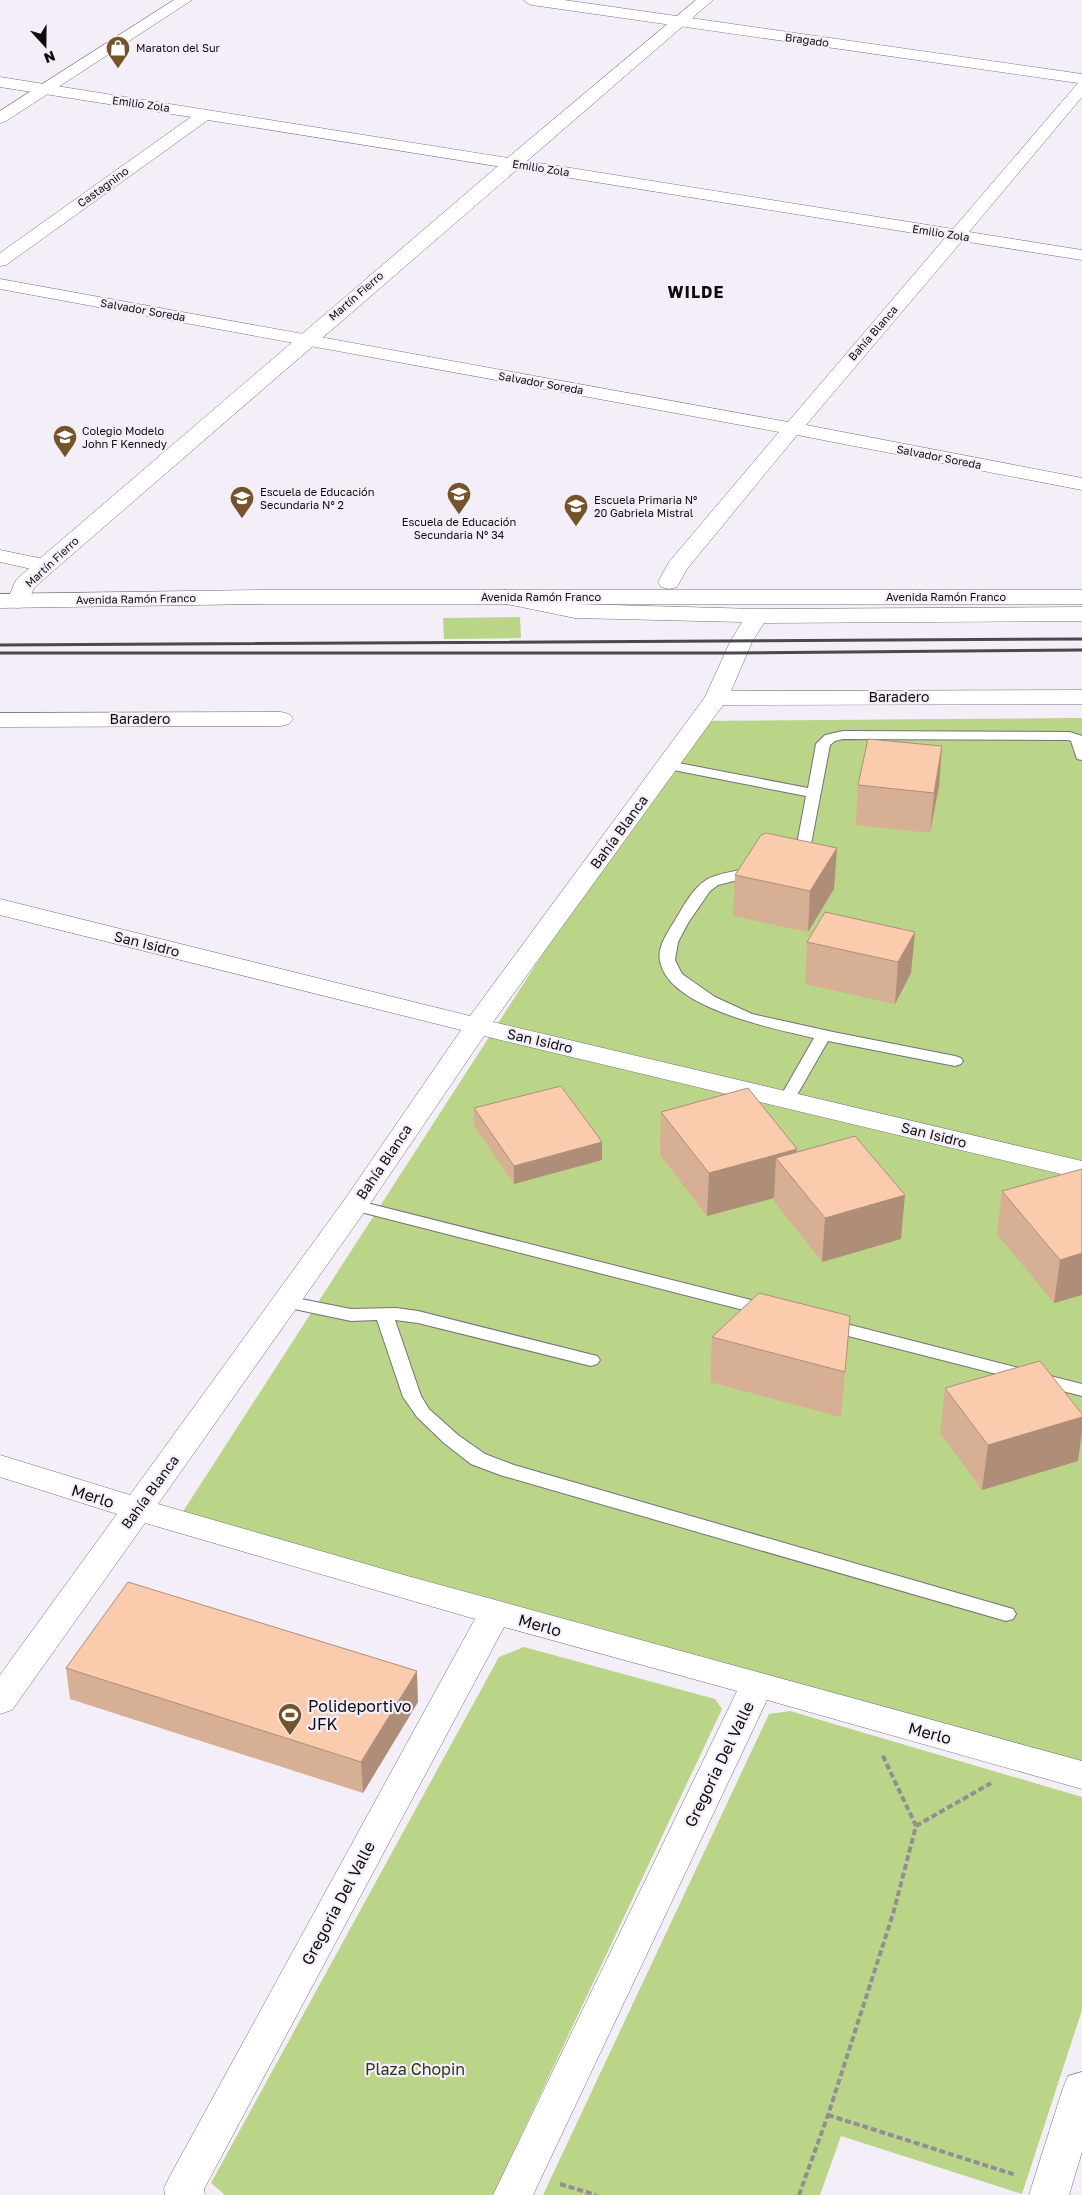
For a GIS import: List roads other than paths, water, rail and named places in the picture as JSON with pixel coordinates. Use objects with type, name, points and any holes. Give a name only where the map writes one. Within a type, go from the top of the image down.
[{"type":"street","points":[[0,118],[184,0]]},
{"type":"street","name":"Bragado","points":[[532,0],[1082,79]]},
{"type":"street","name":"Martín Fierro","points":[[14,595],[305,340],[705,0]]},
{"type":"street","name":"Emilio Zola","points":[[0,82],[1082,255]]},
{"type":"street","name":"Bahía Blanca","points":[[668,582],[677,567],[790,428],[958,235],[1082,87]]},
{"type":"street","name":"Castagnino","points":[[0,261],[206,114]]},
{"type":"street","name":"Salvador Soreda","points":[[0,284],[790,428],[1082,484]]},
{"type":"street","points":[[0,556],[45,566]]},
{"type":"street","name":"Avenida Ramón Franco","points":[[14,595],[668,582],[1082,580]]},
{"type":"street","name":"Avenida Ramón Franco","points":[[0,585],[14,595],[1082,596]]},
{"type":"street","points":[[504,596],[575,612],[757,616],[1082,614]]},
{"type":"street","name":"Bahía Blanca","points":[[0,1701],[355,1205],[477,1026],[716,698],[741,642],[757,616]]},
{"type":"street","name":"Baradero","points":[[716,698],[1082,697]]},
{"type":"street","name":"Baradero","points":[[0,720],[280,719]]},
{"type":"street","name":"San Isidro","points":[[0,908],[477,1026],[1082,1170]]},
{"type":"street","name":"Merlo","points":[[0,1466],[137,1510],[495,1612],[1082,1775]]},
{"type":"street","name":"Gregoria Del Valle","points":[[185,2195],[184,2188],[495,1612]]},
{"type":"street","name":"Gregoria Del Valle","points":[[513,2195],[757,1685]]},
{"type":"street","points":[[1051,2191],[1082,2088]]},
{"type":"lane","points":[[955,1061],[823,1035],[742,1016],[725,1009],[686,986],[674,976],[666,961],[669,942],[705,888],[720,880],[777,864],[798,854],[804,844],[823,744],[830,738],[843,735],[1070,736],[1077,740],[1082,756]]},
{"type":"lane","points":[[668,765],[814,793]]},
{"type":"lane","points":[[787,1100],[823,1035]]},
{"type":"lane","points":[[355,1205],[782,1313]]},
{"type":"lane","points":[[286,1302],[351,1315],[418,1316],[591,1360]]},
{"type":"lane","points":[[384,1314],[412,1397],[430,1420],[451,1439],[478,1458],[507,1470],[1006,1614]]},
{"type":"lane","points":[[811,1321],[1082,1390]]},
{"type":"railway","points":[[0,645],[1082,639]]},
{"type":"railway","points":[[0,653],[736,653],[1082,650]]},
{"type":"place","name":"Maraton del Sur","points":[[118,69]]},
{"type":"place","name":"Colegio Modelo John F Kennedy","points":[[65,458]]},
{"type":"place","name":"Escuela de Educación Secundaria N° 34","points":[[459,515]]},
{"type":"place","name":"Escuela de Educación Secundaria N° 2","points":[[242,519]]},
{"type":"place","name":"Escuela Primaria N° 20 Gabriela Mistral","points":[[576,527]]},
{"type":"place","name":"Polideportivo JFK","points":[[290,1736]]},
{"type":"district","name":"WILDE","points":[[696,292]]},
{"type":"park label","name":"Plaza Chopin","points":[[415,2069]]}]
